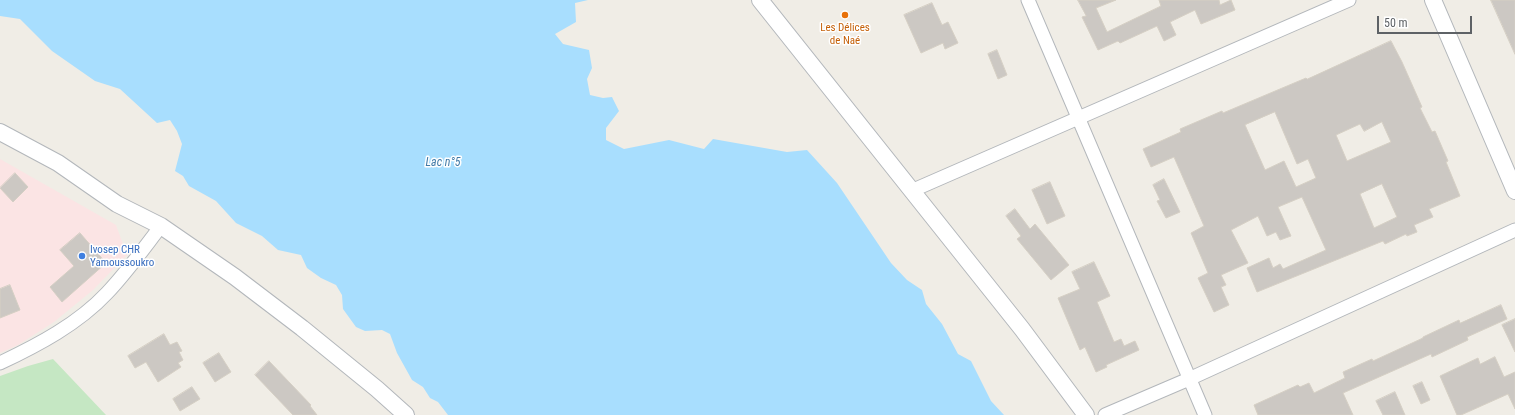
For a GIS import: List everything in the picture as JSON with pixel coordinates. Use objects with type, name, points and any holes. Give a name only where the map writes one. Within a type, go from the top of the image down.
[{"type":"street","points":[[760,0],[1022,329],[1086,415]]},
{"type":"street","points":[[1028,0],[1204,415]]},
{"type":"street","points":[[911,191],[1349,0]]},
{"type":"street","points":[[1433,0],[1515,191]]},
{"type":"street","points":[[0,132],[58,163],[117,204],[161,226],[235,277],[296,324],[406,415]]},
{"type":"street","points":[[0,363],[55,334],[80,317],[107,293],[161,226]]},
{"type":"street","points":[[1105,415],[1189,379],[1515,230]]},
{"type":"shaded area","points":[[0,159],[116,225],[127,255],[93,290],[54,322],[18,345],[0,353]]},
{"type":"green space","points":[[53,359],[106,415],[0,415],[0,376]]},
{"type":"water","name":"Lac n°5","points":[[0,0],[588,0],[575,3],[576,22],[555,34],[563,44],[589,50],[592,68],[587,79],[590,95],[603,98],[612,97],[619,111],[606,128],[606,140],[624,149],[669,140],[704,149],[713,139],[787,152],[807,150],[837,183],[891,263],[907,280],[922,290],[926,304],[942,324],[958,354],[971,361],[991,401],[1004,415],[448,415],[438,402],[430,398],[423,387],[412,380],[397,353],[390,334],[382,330],[365,331],[356,327],[343,309],[342,295],[336,285],[321,278],[307,268],[301,255],[278,250],[262,236],[236,223],[216,201],[189,186],[183,176],[175,171],[182,144],[177,131],[170,120],[157,123],[120,89],[95,81],[52,51],[20,19],[0,16]]},
{"type":"building","points":[[1078,0],[1116,0],[1096,8],[1107,32],[1161,6],[1159,0],[1219,0],[1220,5],[1231,0],[1235,10],[1201,24],[1195,10],[1170,22],[1176,35],[1164,41],[1157,26],[1120,43],[1118,41],[1098,50],[1082,17],[1086,16]]},
{"type":"building","points":[[1491,0],[1515,0],[1515,54]]},
{"type":"building","points":[[932,3],[942,25],[948,22],[958,43],[945,49],[943,43],[921,53],[904,15]]},
{"type":"building","points":[[1391,41],[1422,107],[1420,108],[1432,132],[1435,131],[1448,161],[1446,162],[1460,196],[1429,209],[1433,217],[1414,225],[1417,232],[1407,236],[1406,234],[1385,244],[1383,241],[1257,292],[1247,268],[1269,258],[1273,268],[1280,264],[1283,269],[1326,250],[1302,197],[1278,207],[1291,236],[1280,240],[1276,232],[1267,236],[1258,216],[1231,230],[1248,263],[1221,275],[1226,285],[1221,287],[1229,305],[1214,312],[1198,278],[1208,273],[1191,233],[1204,226],[1174,157],[1151,167],[1143,149],[1181,132],[1180,129],[1222,111],[1223,113],[1306,78],[1307,79]],"holes":[[[1275,112],[1297,164],[1308,159],[1316,178],[1296,187],[1284,161],[1265,170],[1245,125]],[[1382,122],[1391,142],[1347,161],[1336,135],[1360,124],[1364,131]],[[1382,184],[1397,217],[1374,228],[1360,194]]]},
{"type":"building","points":[[997,50],[1007,75],[998,79],[988,54]]},
{"type":"building","points":[[15,173],[28,187],[13,202],[0,188]]},
{"type":"building","points":[[1164,179],[1180,212],[1166,218],[1157,201],[1160,200],[1153,185]]},
{"type":"building","points":[[1050,182],[1065,216],[1047,224],[1032,190]]},
{"type":"building","points":[[1015,209],[1030,229],[1035,224],[1069,265],[1051,280],[1017,239],[1021,236],[1006,216]]},
{"type":"building","points":[[80,233],[106,263],[62,302],[50,287],[74,266],[60,250]]},
{"type":"building","points":[[1094,262],[1110,296],[1097,302],[1114,342],[1121,339],[1124,346],[1135,341],[1139,350],[1106,365],[1107,367],[1096,372],[1085,347],[1080,350],[1058,298],[1080,289],[1072,272]]},
{"type":"building","points":[[10,285],[20,310],[0,318],[0,289]]},
{"type":"building","points":[[1501,305],[1507,319],[1467,337],[1468,340],[1432,357],[1431,354],[1343,393],[1353,415],[1258,415],[1254,405],[1298,385],[1300,387],[1309,383],[1314,393],[1345,378],[1343,372],[1372,359],[1373,361],[1459,320],[1460,323]]},
{"type":"building","points":[[1515,319],[1515,352],[1502,325]]},
{"type":"building","points":[[164,334],[170,345],[177,342],[182,351],[179,352],[183,360],[178,363],[181,367],[158,382],[146,362],[135,368],[128,356]]},
{"type":"building","points":[[219,353],[231,372],[215,382],[203,363]]},
{"type":"building","points":[[1495,357],[1504,377],[1515,372],[1515,409],[1508,394],[1461,415],[1457,415],[1440,376],[1478,358],[1480,364]]},
{"type":"building","points":[[269,361],[311,405],[310,406],[317,415],[293,415],[255,375]]},
{"type":"building","points":[[1422,382],[1430,400],[1421,404],[1413,386]]},
{"type":"building","points":[[192,387],[200,399],[180,411],[173,399]]},
{"type":"building","points":[[1395,392],[1405,415],[1383,415],[1376,401]]},
{"type":"place","name":"Les Délices de Naé","points":[[845,15]]},
{"type":"place","name":"Ivosep CHR Yamoussoukro","points":[[82,256]]}]
